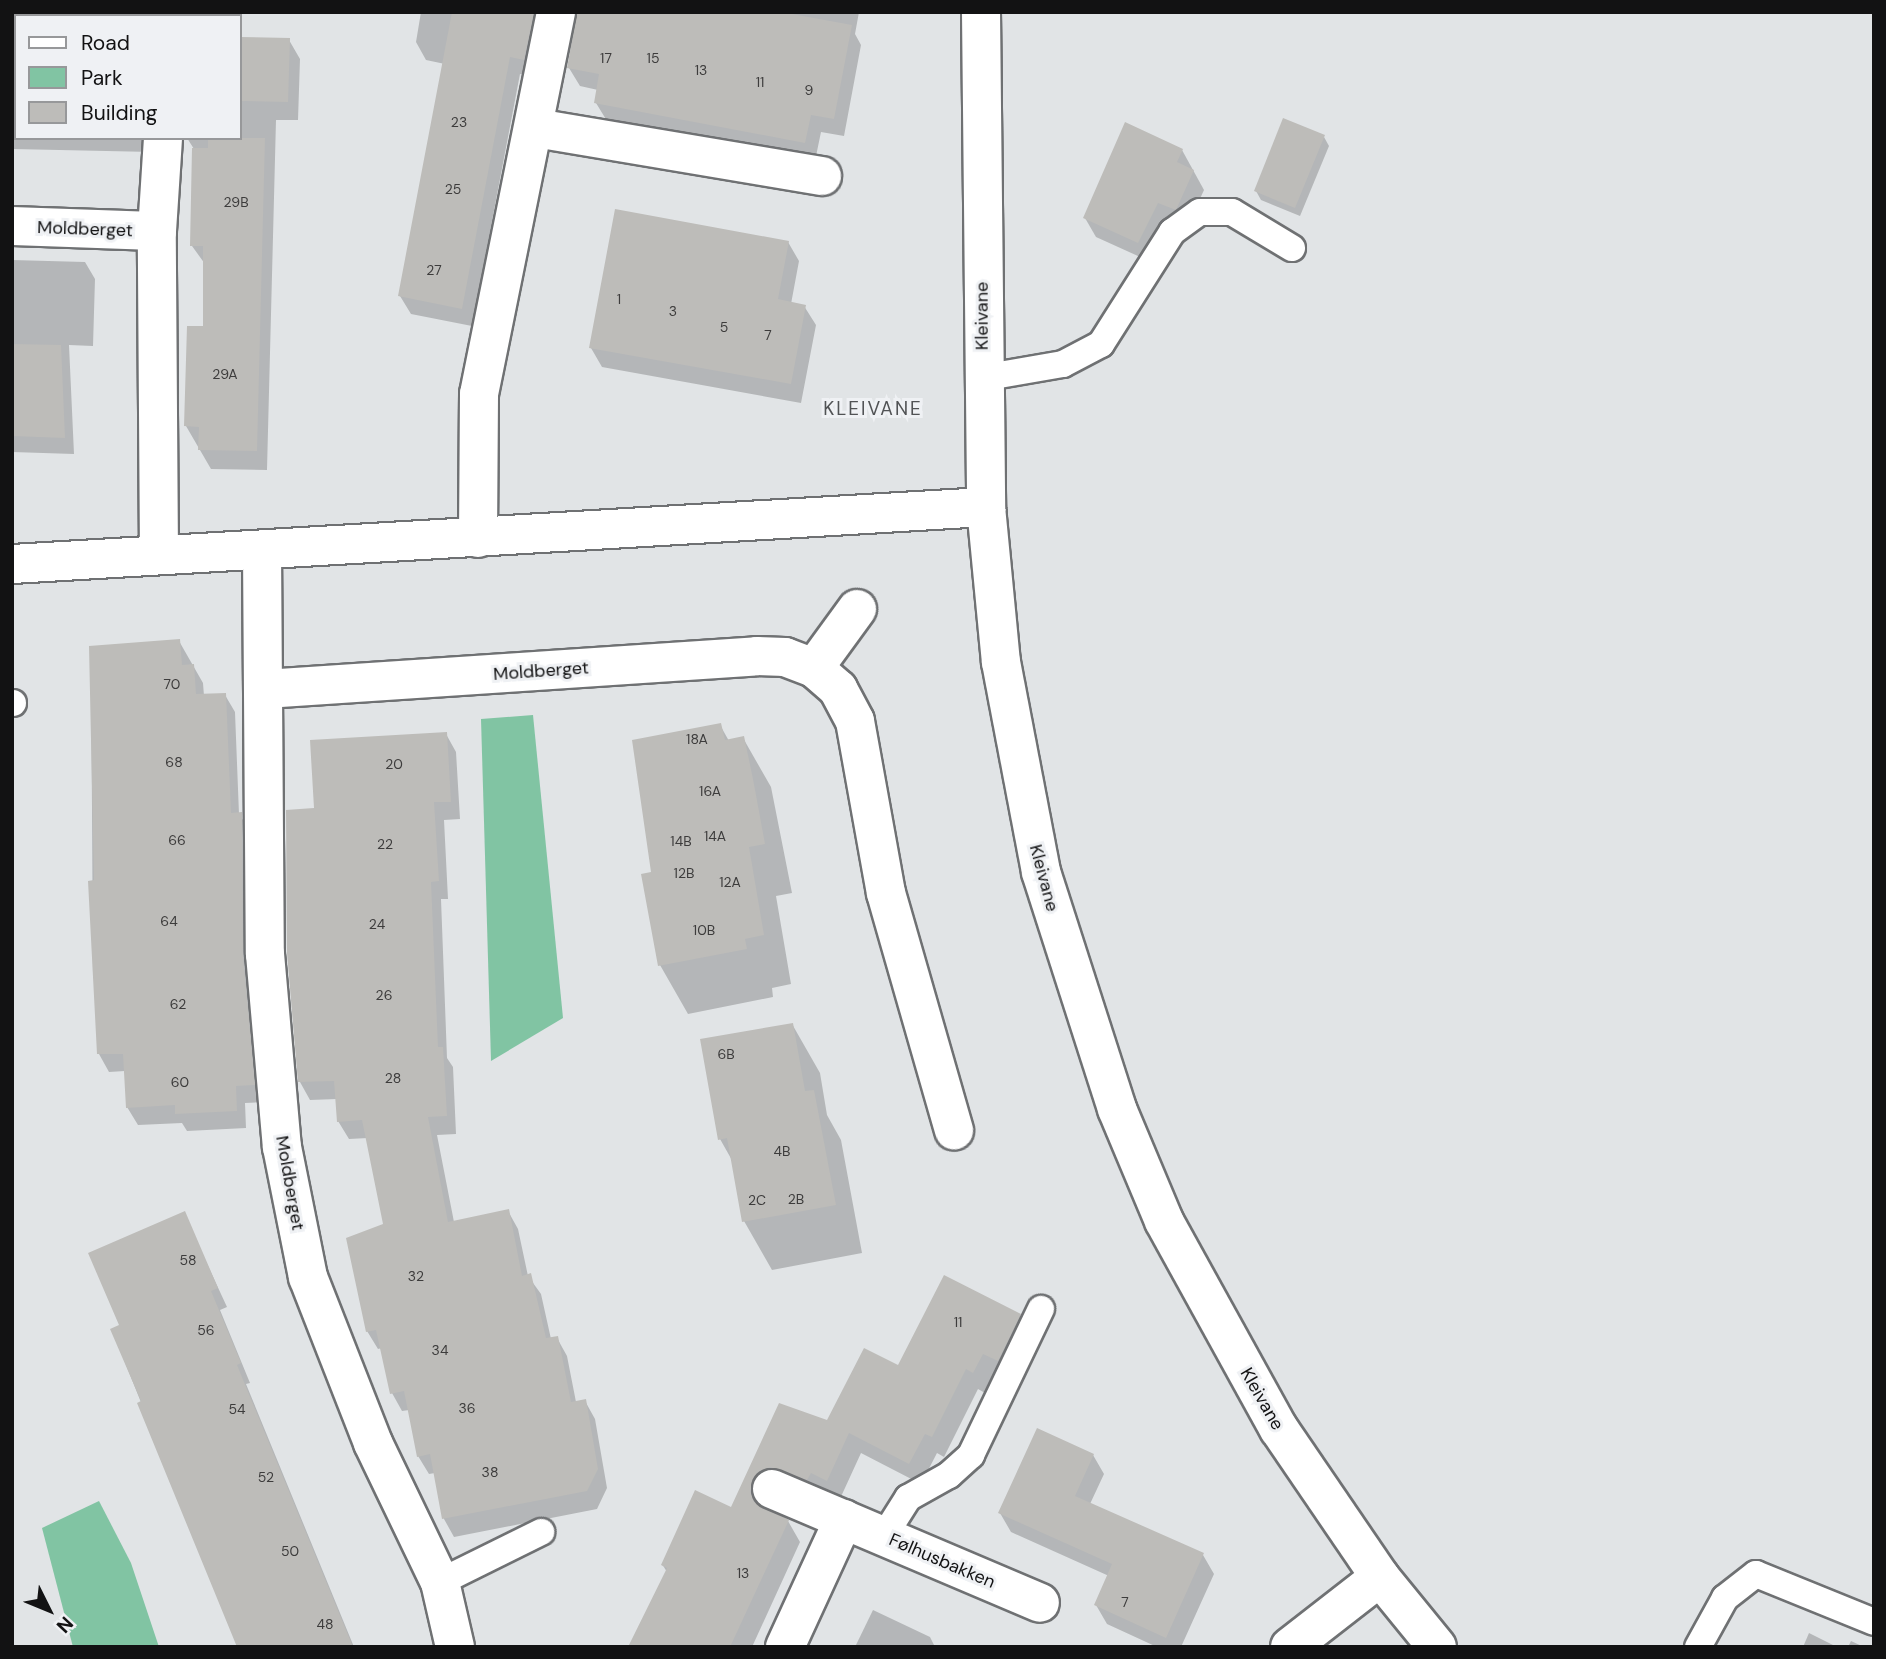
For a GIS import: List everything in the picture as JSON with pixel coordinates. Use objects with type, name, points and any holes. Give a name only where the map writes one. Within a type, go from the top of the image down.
[{"type":"street","points":[[478,538],[479,394],[535,128],[556,12]]},
{"type":"street","name":"Kleivane","points":[[981,12],[982,378],[986,507],[1001,662],[1041,872],[1117,1109],[1164,1221],[1212,1313],[1279,1429],[1380,1577],[1437,1647]]},
{"type":"street","points":[[535,128],[822,176]]},
{"type":"street","name":"Moldberget","points":[[159,555],[157,232],[163,140]]},
{"type":"street","name":"Moldberget","points":[[12,226],[157,232]]},
{"type":"street","points":[[12,564],[986,507]]},
{"type":"street","name":"Moldberget","points":[[262,550],[265,954],[282,1147],[308,1277],[373,1443],[440,1582],[456,1647]]},
{"type":"street","points":[[814,668],[857,609]]},
{"type":"street","name":"Moldberget","points":[[265,689],[757,656],[785,657],[814,668],[838,689],[855,721],[886,893],[954,1130]]},
{"type":"street","name":"Følhusbakken","points":[[772,1489],[1040,1603]]},
{"type":"street","points":[[785,1647],[844,1519]]},
{"type":"street","points":[[1290,1647],[1380,1577]]},
{"type":"lane","points":[[982,378],[1063,364],[1101,344],[1172,233],[1200,212],[1232,212],[1292,248]]},
{"type":"lane","points":[[884,1536],[900,1507],[916,1490],[949,1475],[971,1455],[1041,1309]]},
{"type":"lane","points":[[440,1582],[541,1532]]},
{"type":"lane","points":[[1698,1647],[1725,1598],[1756,1574],[1874,1622]]},
{"type":"green space","points":[[533,715],[563,1018],[491,1061],[481,719]]},
{"type":"green space","points":[[99,1501],[131,1563],[159,1647],[73,1647],[42,1528]]},
{"type":"building","points":[[452,12],[534,12],[524,60],[510,57],[462,309],[398,296]]},
{"type":"building","points":[[577,12],[781,12],[852,25],[834,119],[811,115],[805,143],[594,103],[599,74],[567,68]]},
{"type":"building","points":[[242,37],[290,38],[288,102],[242,101]]},
{"type":"building","points":[[1283,118],[1325,135],[1295,208],[1254,191]]},
{"type":"building","points":[[1125,122],[1183,149],[1177,162],[1194,170],[1176,210],[1158,203],[1138,243],[1083,218]]},
{"type":"building","points":[[265,138],[257,451],[198,450],[199,427],[184,426],[187,326],[203,326],[203,246],[190,246],[192,148],[208,148],[208,140]]},
{"type":"building","points":[[615,209],[789,241],[778,299],[806,305],[791,384],[589,348]]},
{"type":"building","points":[[12,344],[61,345],[65,438],[12,436]]},
{"type":"building","points":[[180,639],[182,665],[194,664],[196,694],[226,693],[231,813],[242,812],[243,956],[255,1085],[236,1086],[237,1111],[175,1114],[175,1105],[126,1108],[123,1054],[97,1054],[88,881],[94,880],[89,646]]},
{"type":"building","points":[[721,723],[725,740],[744,736],[753,779],[765,844],[749,847],[764,935],[745,939],[747,949],[658,966],[641,874],[651,872],[632,740]]},
{"type":"building","points":[[447,732],[451,802],[434,802],[439,881],[431,882],[438,1047],[443,1047],[447,1116],[428,1117],[448,1222],[509,1209],[522,1276],[531,1273],[546,1338],[558,1336],[571,1402],[586,1399],[598,1469],[587,1491],[442,1519],[430,1454],[417,1457],[404,1391],[390,1394],[376,1330],[366,1332],[346,1238],[383,1224],[362,1120],[337,1122],[334,1081],[298,1082],[287,953],[286,810],[314,808],[310,740]]},
{"type":"building","points":[[793,1023],[805,1091],[814,1090],[836,1205],[742,1222],[727,1138],[718,1140],[700,1039]]},
{"type":"building","points":[[185,1211],[218,1288],[211,1291],[241,1363],[237,1365],[353,1647],[237,1647],[137,1403],[141,1401],[110,1329],[119,1325],[88,1253]]},
{"type":"building","points":[[944,1275],[1021,1314],[998,1361],[983,1354],[973,1373],[966,1369],[932,1437],[925,1434],[909,1464],[849,1433],[827,1481],[811,1473],[807,1480],[770,1467],[758,1472],[750,1491],[754,1502],[789,1520],[730,1647],[628,1647],[667,1568],[661,1565],[695,1490],[731,1507],[779,1403],[827,1420],[864,1348],[898,1365]]},
{"type":"building","points":[[1037,1428],[1094,1454],[1075,1496],[1204,1553],[1166,1638],[1094,1605],[1112,1564],[998,1513]]},
{"type":"district","name":"KLEIVANE","points":[[873,409]]}]
